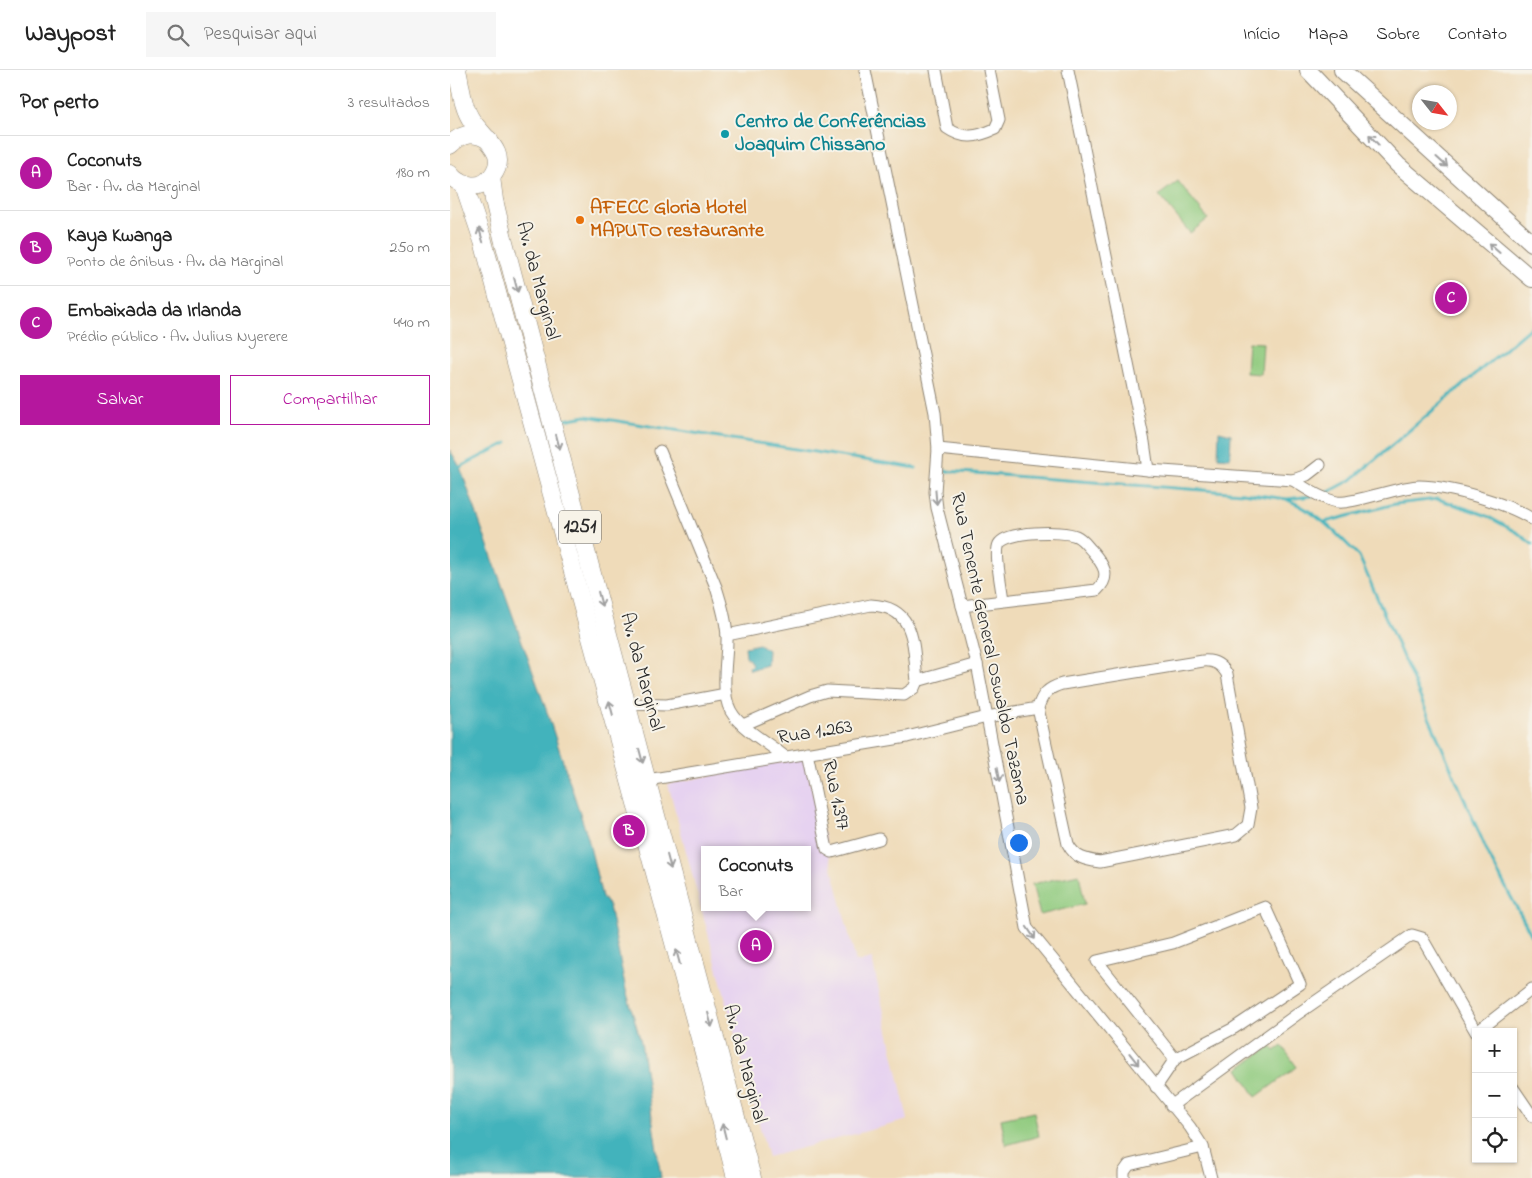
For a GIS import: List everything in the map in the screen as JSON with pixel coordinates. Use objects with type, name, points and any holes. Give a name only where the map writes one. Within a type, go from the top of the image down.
[{"type":"main road","name":"Av. da Marginal","points":[[457,70],[466,108],[472,122],[489,140],[498,156],[496,170],[492,177],[494,200],[647,780],[649,819],[736,1178]]},
{"type":"main road","points":[[1308,70],[1398,164],[1532,279]]},
{"type":"main road","points":[[1342,70],[1532,243]]},
{"type":"main road","points":[[450,145],[456,139],[473,133],[489,140]]},
{"type":"main road","points":[[450,174],[464,185],[479,185],[492,177]]},
{"type":"main road","name":"Av. da Marginal","points":[[464,185],[483,241],[752,1178]]},
{"type":"street","name":"Rua Tenente General Oswaldo Tazama","points":[[865,70],[930,380],[938,449],[935,492],[937,508],[977,664],[1027,928],[1171,1106],[1190,1126],[1203,1147],[1211,1178]]},
{"type":"street","points":[[936,70],[947,128],[956,134],[969,137],[981,135],[995,129],[999,120],[989,70]]},
{"type":"street","points":[[1068,70],[1144,442],[1148,470]]},
{"type":"street","points":[[1130,468],[1141,457],[1144,442]]},
{"type":"street","points":[[938,449],[1148,470],[1293,480],[1307,475],[1320,465]]},
{"type":"street","points":[[660,451],[716,587],[723,610],[727,635],[726,694],[731,712],[743,725],[785,757]]},
{"type":"street","points":[[1293,480],[1305,489],[1339,503],[1418,486],[1440,488],[1519,511],[1532,519]]},
{"type":"street","points":[[962,606],[1097,590],[1105,579],[1105,570],[1096,556],[1077,536],[1059,532],[1011,535],[1002,541],[998,549],[1003,601]]},
{"type":"street","points":[[727,635],[871,605],[892,607],[906,621],[909,630],[917,681],[914,688],[904,695],[827,691],[810,696],[743,725]]},
{"type":"street","points":[[1211,660],[1218,663],[1227,674],[1251,808],[1248,825],[1236,835],[1100,862],[1079,857],[1068,844],[1038,708],[1041,698],[1047,690],[1062,684],[1203,661],[1211,660]]},
{"type":"street","points":[[917,681],[977,664]]},
{"type":"street","points":[[627,704],[667,705],[726,694]]},
{"type":"street","name":"Rua 1.263","points":[[647,780],[907,737],[987,717],[1038,708]]},
{"type":"street","name":"Rua 1.397","points":[[807,753],[827,849],[832,852],[879,839]]},
{"type":"street","points":[[1156,1087],[1175,1059],[1234,1028],[1300,984],[1265,907],[1173,944],[1097,961],[1175,1059]]},
{"type":"street","points":[[1171,1106],[1296,1015],[1412,935],[1422,938],[1475,1028]]},
{"type":"street","points":[[1482,1028],[1532,990]]},
{"type":"street","points":[[1517,1094],[1532,1116]]},
{"type":"street","points":[[1124,1178],[1124,1172],[1129,1165],[1203,1147]]},
{"type":"shaded area","points":[[804,757],[856,962],[872,959],[908,1120],[768,1157],[702,911],[811,911],[811,846],[701,846],[701,907],[668,784]]},
{"type":"green space","points":[[1178,181],[1208,219],[1190,233],[1159,195]]},
{"type":"green space","points":[[1248,342],[1263,343],[1261,374],[1246,373]]},
{"type":"green space","points":[[1079,874],[1085,904],[1040,915],[1032,884]]},
{"type":"green space","points":[[1271,1046],[1275,1051],[1282,1046],[1297,1067],[1256,1097],[1238,1069]]},
{"type":"green space","points":[[1034,1112],[1039,1136],[1006,1145],[1001,1119]]},
{"type":"water","points":[[1219,431],[1231,434],[1230,458],[1218,457]]},
{"type":"water","points":[[450,450],[460,467],[546,709],[588,838],[602,897],[609,906],[626,990],[641,1042],[661,1178],[450,1178]]},
{"type":"water","points":[[759,644],[768,650],[767,665],[750,670],[749,667],[752,664],[746,656],[745,647]]},
{"type":"waterway","points":[[1323,495],[1351,480],[1532,326]]},
{"type":"waterway","points":[[559,421],[586,416],[916,468]]},
{"type":"waterway","points":[[460,467],[507,443]]},
{"type":"waterway","points":[[946,471],[1243,493],[1287,499],[1312,496]]},
{"type":"waterway","points":[[1325,522],[1395,504],[1438,499],[1485,515],[1518,533],[1532,544]]},
{"type":"waterway","points":[[1288,500],[1317,517],[1359,556],[1490,858],[1532,936]]},
{"type":"place","name":"Centro de Conferências Joaquim Chissano","points":[[725,134]]},
{"type":"place","name":"AFECC Gloria Hotel MAPUTO restaurante","points":[[580,220]]},
{"type":"place","name":"Embaixada da Irlanda","points":[[1451,298]]},
{"type":"place","name":"Kaya Kwanga","points":[[629,831]]},
{"type":"place","name":"Coconuts","points":[[756,946]]}]
